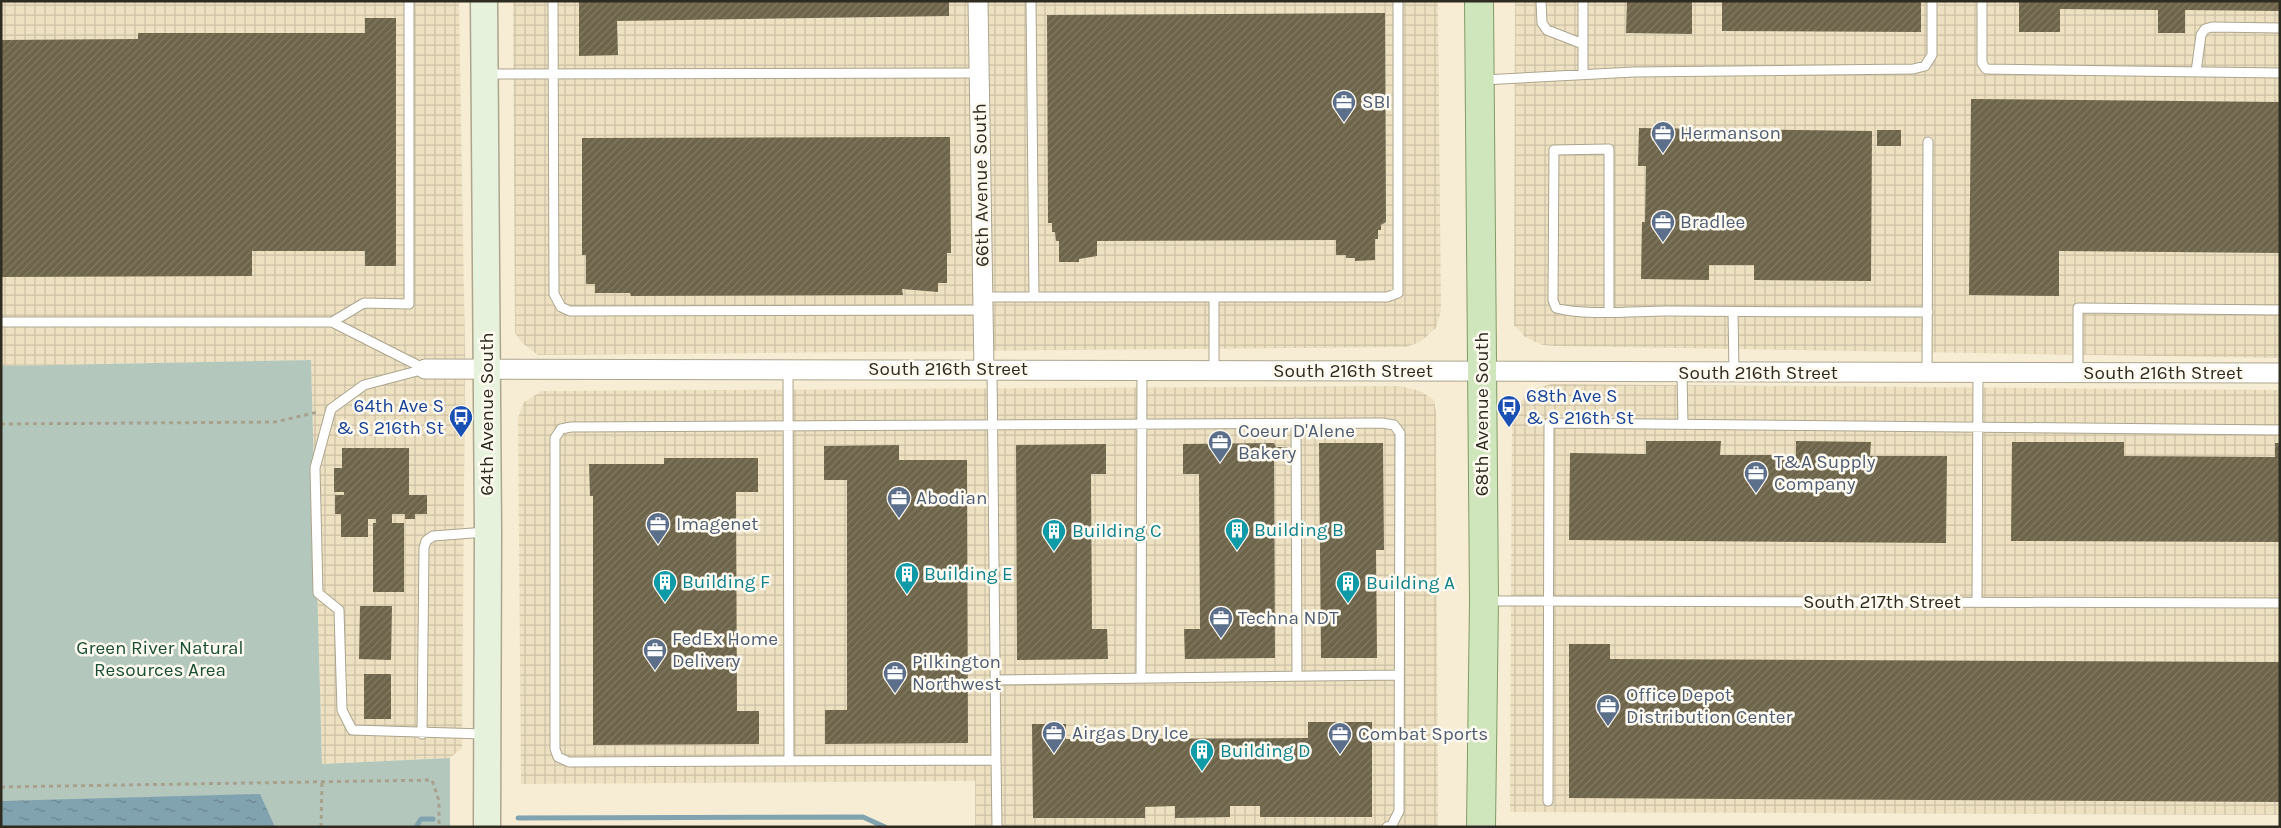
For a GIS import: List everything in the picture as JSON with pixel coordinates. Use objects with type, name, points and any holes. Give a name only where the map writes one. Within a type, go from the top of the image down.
[{"type":"main road","name":"68th Avenue South","points":[[1479,1],[1484,601],[1482,827]]},
{"type":"street","name":"64th Avenue South","points":[[484,1],[488,531],[487,827]]},
{"type":"street","name":"66th Avenue South","points":[[978,1],[983,304],[988,369]]},
{"type":"street","name":"South 216th Street","points":[[425,369],[2280,373]]},
{"type":"lane","points":[[332,322],[364,303],[409,304],[409,1]]},
{"type":"lane","points":[[553,1],[554,294],[562,307],[570,311],[983,304],[1034,297],[1387,297],[1398,293],[1398,1]]},
{"type":"lane","points":[[1031,1],[1034,297]]},
{"type":"lane","points":[[1541,1],[1542,23],[1547,30],[1583,44]]},
{"type":"lane","points":[[1583,1],[1583,74]]},
{"type":"lane","points":[[1480,80],[1583,74],[1913,69],[1925,66],[1932,54],[1932,1]]},
{"type":"lane","points":[[1982,1],[1982,63],[1986,69],[2280,73]]},
{"type":"lane","points":[[2196,72],[2201,35],[2205,29],[2212,27],[2280,28]]},
{"type":"lane","points":[[484,74],[979,73]]},
{"type":"lane","points":[[1926,373],[1928,142]]},
{"type":"lane","points":[[1609,311],[1609,149],[1554,150],[1553,300],[1556,308],[1567,311],[1928,312]]},
{"type":"lane","points":[[1214,297],[1214,371]]},
{"type":"lane","points":[[2078,373],[2078,308],[2280,310]]},
{"type":"lane","points":[[1732,312],[1734,372]]},
{"type":"lane","points":[[1,322],[332,322],[425,369]]},
{"type":"lane","points":[[425,369],[364,385],[331,409],[315,468],[318,593],[339,610],[342,710],[352,730],[422,734],[486,734]]},
{"type":"lane","points":[[788,369],[789,761]]},
{"type":"lane","points":[[988,369],[992,424],[997,827]]},
{"type":"lane","points":[[1141,678],[1142,370]]},
{"type":"lane","points":[[1682,372],[1683,424]]},
{"type":"lane","points":[[1977,602],[1978,373]]},
{"type":"lane","points":[[1296,423],[1297,676]]},
{"type":"lane","points":[[996,760],[569,762],[558,757],[555,749],[555,438],[561,429],[571,427],[992,424],[1382,423],[1394,425],[1400,433],[1399,811],[1392,825],[1387,827]]},
{"type":"lane","points":[[1548,801],[1549,423],[2280,430]]},
{"type":"lane","points":[[422,734],[424,548],[426,541],[432,536],[488,531]]},
{"type":"lane","name":"South 217th Street","points":[[1484,601],[2280,603]]},
{"type":"lane","points":[[995,680],[1399,675]]},
{"type":"path","points":[[1,424],[275,422],[331,409]]},
{"type":"path","points":[[1,788],[432,780],[438,801],[439,827]]},
{"type":"path","points":[[321,827],[322,782]]},
{"type":"shaded area","points":[[1,1],[459,1],[465,355],[462,748],[450,758],[322,764],[311,360],[1,366]]},
{"type":"shaded area","points":[[513,1],[1438,1],[1441,311],[1436,328],[1420,342],[1406,347],[538,355],[521,342],[515,333]]},
{"type":"shaded area","points":[[1515,1],[2280,1],[2280,358],[1542,345],[1525,337],[1514,325]]},
{"type":"shaded area","points":[[1551,384],[2280,390],[2280,815],[1510,812],[1512,418],[1525,395],[1534,389]]},
{"type":"shaded area","points":[[1400,386],[1420,391],[1434,400],[1436,412],[1438,827],[975,827],[975,781],[521,784],[518,418],[524,402],[542,391]]},
{"type":"green space","name":"Green River Natural Resources Area","points":[[311,360],[322,764],[450,758],[450,827],[1,827],[1,366]]},
{"type":"water","points":[[260,794],[275,827],[1,827],[1,801]]},
{"type":"building","points":[[579,1],[949,1],[949,16],[617,21],[618,55],[579,56]]},
{"type":"building","points":[[1627,1],[1692,1],[1692,34],[1626,33]]},
{"type":"building","points":[[1722,1],[1921,1],[1921,32],[1722,31]]},
{"type":"building","points":[[2019,1],[2280,1],[2280,11],[2185,10],[2185,33],[2158,33],[2158,10],[2060,9],[2060,32],[2019,32]]},
{"type":"building","points":[[1385,13],[1386,222],[1381,225],[1381,230],[1378,230],[1378,239],[1375,239],[1375,260],[1355,261],[1355,258],[1346,258],[1346,255],[1336,255],[1336,240],[1097,241],[1097,256],[1079,259],[1079,262],[1059,262],[1059,241],[1056,241],[1055,232],[1052,232],[1052,223],[1048,223],[1047,15]]},
{"type":"building","points":[[365,18],[396,18],[396,266],[365,266],[365,251],[252,251],[252,276],[1,277],[1,40],[138,39],[138,33],[365,33]]},
{"type":"building","points":[[1971,99],[2280,102],[2280,253],[2059,251],[2059,296],[1969,295]]},
{"type":"building","points":[[1639,128],[1872,131],[1871,281],[1754,280],[1754,265],[1709,265],[1709,280],[1641,279],[1642,222],[1645,222],[1646,166],[1638,166]]},
{"type":"building","points":[[1877,130],[1901,130],[1901,146],[1877,146]]},
{"type":"building","points":[[950,137],[951,253],[947,253],[947,283],[938,283],[938,292],[902,289],[903,295],[631,296],[630,293],[595,293],[595,284],[586,284],[586,255],[582,255],[582,138]]},
{"type":"building","points":[[1646,441],[1721,441],[1720,455],[1796,455],[1796,441],[1871,442],[1870,456],[1947,456],[1946,543],[1569,540],[1570,453],[1646,454]]},
{"type":"building","points":[[2012,442],[2124,442],[2124,456],[2275,457],[2275,443],[2280,443],[2280,542],[2011,541]]},
{"type":"building","name":"Building B","points":[[1274,443],[1276,447],[1288,447],[1288,455],[1274,455],[1275,658],[1185,659],[1184,629],[1200,629],[1199,474],[1183,474],[1183,444]]},
{"type":"building","name":"Building A","points":[[1319,443],[1383,443],[1384,550],[1376,550],[1377,658],[1321,658]]},
{"type":"building","name":"Building C","points":[[1106,444],[1106,474],[1091,474],[1092,629],[1107,629],[1108,659],[1017,660],[1016,445]]},
{"type":"building","name":"Building E","points":[[899,445],[899,460],[967,460],[968,743],[825,744],[825,710],[847,710],[847,480],[824,480],[824,446]]},
{"type":"building","points":[[342,448],[409,448],[409,495],[427,495],[427,514],[415,514],[415,519],[405,519],[405,514],[392,514],[392,523],[404,523],[404,592],[373,592],[373,523],[376,523],[376,519],[368,519],[368,537],[341,537],[341,514],[335,514],[335,495],[344,495],[344,492],[334,492],[334,468],[342,468]]},
{"type":"building","name":"Building F","points":[[664,458],[758,458],[758,492],[736,492],[737,711],[759,711],[759,744],[593,745],[593,496],[590,496],[589,464],[664,464]]},
{"type":"building","points":[[360,606],[392,606],[391,660],[359,659]]},
{"type":"building","points":[[1569,644],[1610,644],[1610,659],[2280,662],[2280,802],[1569,798]]},
{"type":"building","points":[[364,674],[391,674],[391,719],[364,719]]},
{"type":"building","name":"Building D","points":[[1308,722],[1372,722],[1372,817],[1260,817],[1260,806],[1230,806],[1230,817],[1175,818],[1175,806],[1145,807],[1145,818],[1033,818],[1032,724],[1066,724],[1066,739],[1308,738]]},
{"type":"waterway","points":[[518,818],[863,817],[885,827]]},
{"type":"waterway","points":[[416,827],[421,819],[433,819]]},
{"type":"place","name":"SBI","points":[[1344,123]]},
{"type":"place","name":"Hermanson","points":[[1663,154]]},
{"type":"place","name":"Bradlee","points":[[1663,243]]},
{"type":"place","name":"68th Ave S & S 216th St","points":[[1509,428]]},
{"type":"place","name":"64th Ave S & S 216th St","points":[[461,438]]},
{"type":"place","name":"Coeur D'Alene Bakery","points":[[1220,463]]},
{"type":"place","name":"T&A Supply Company","points":[[1756,494]]},
{"type":"place","name":"Abodian","points":[[899,519]]},
{"type":"place","name":"Imagenet","points":[[658,545]]},
{"type":"place","name":"Building B","points":[[1237,551]]},
{"type":"place","name":"Building C","points":[[1054,552]]},
{"type":"place","name":"Building E","points":[[907,595]]},
{"type":"place","name":"Building F","points":[[665,603]]},
{"type":"place","name":"Building A","points":[[1348,604]]},
{"type":"place","name":"Techna NDT","points":[[1221,639]]},
{"type":"place","name":"FedEx Home Delivery","points":[[655,671]]},
{"type":"place","name":"Pilkington Northwest","points":[[895,694]]},
{"type":"place","name":"Office Depot Distribution Center","points":[[1608,727]]},
{"type":"place","name":"Airgas Dry Ice","points":[[1054,754]]},
{"type":"place","name":"Combat Sports","points":[[1340,755]]},
{"type":"place","name":"Building D","points":[[1202,772]]}]
